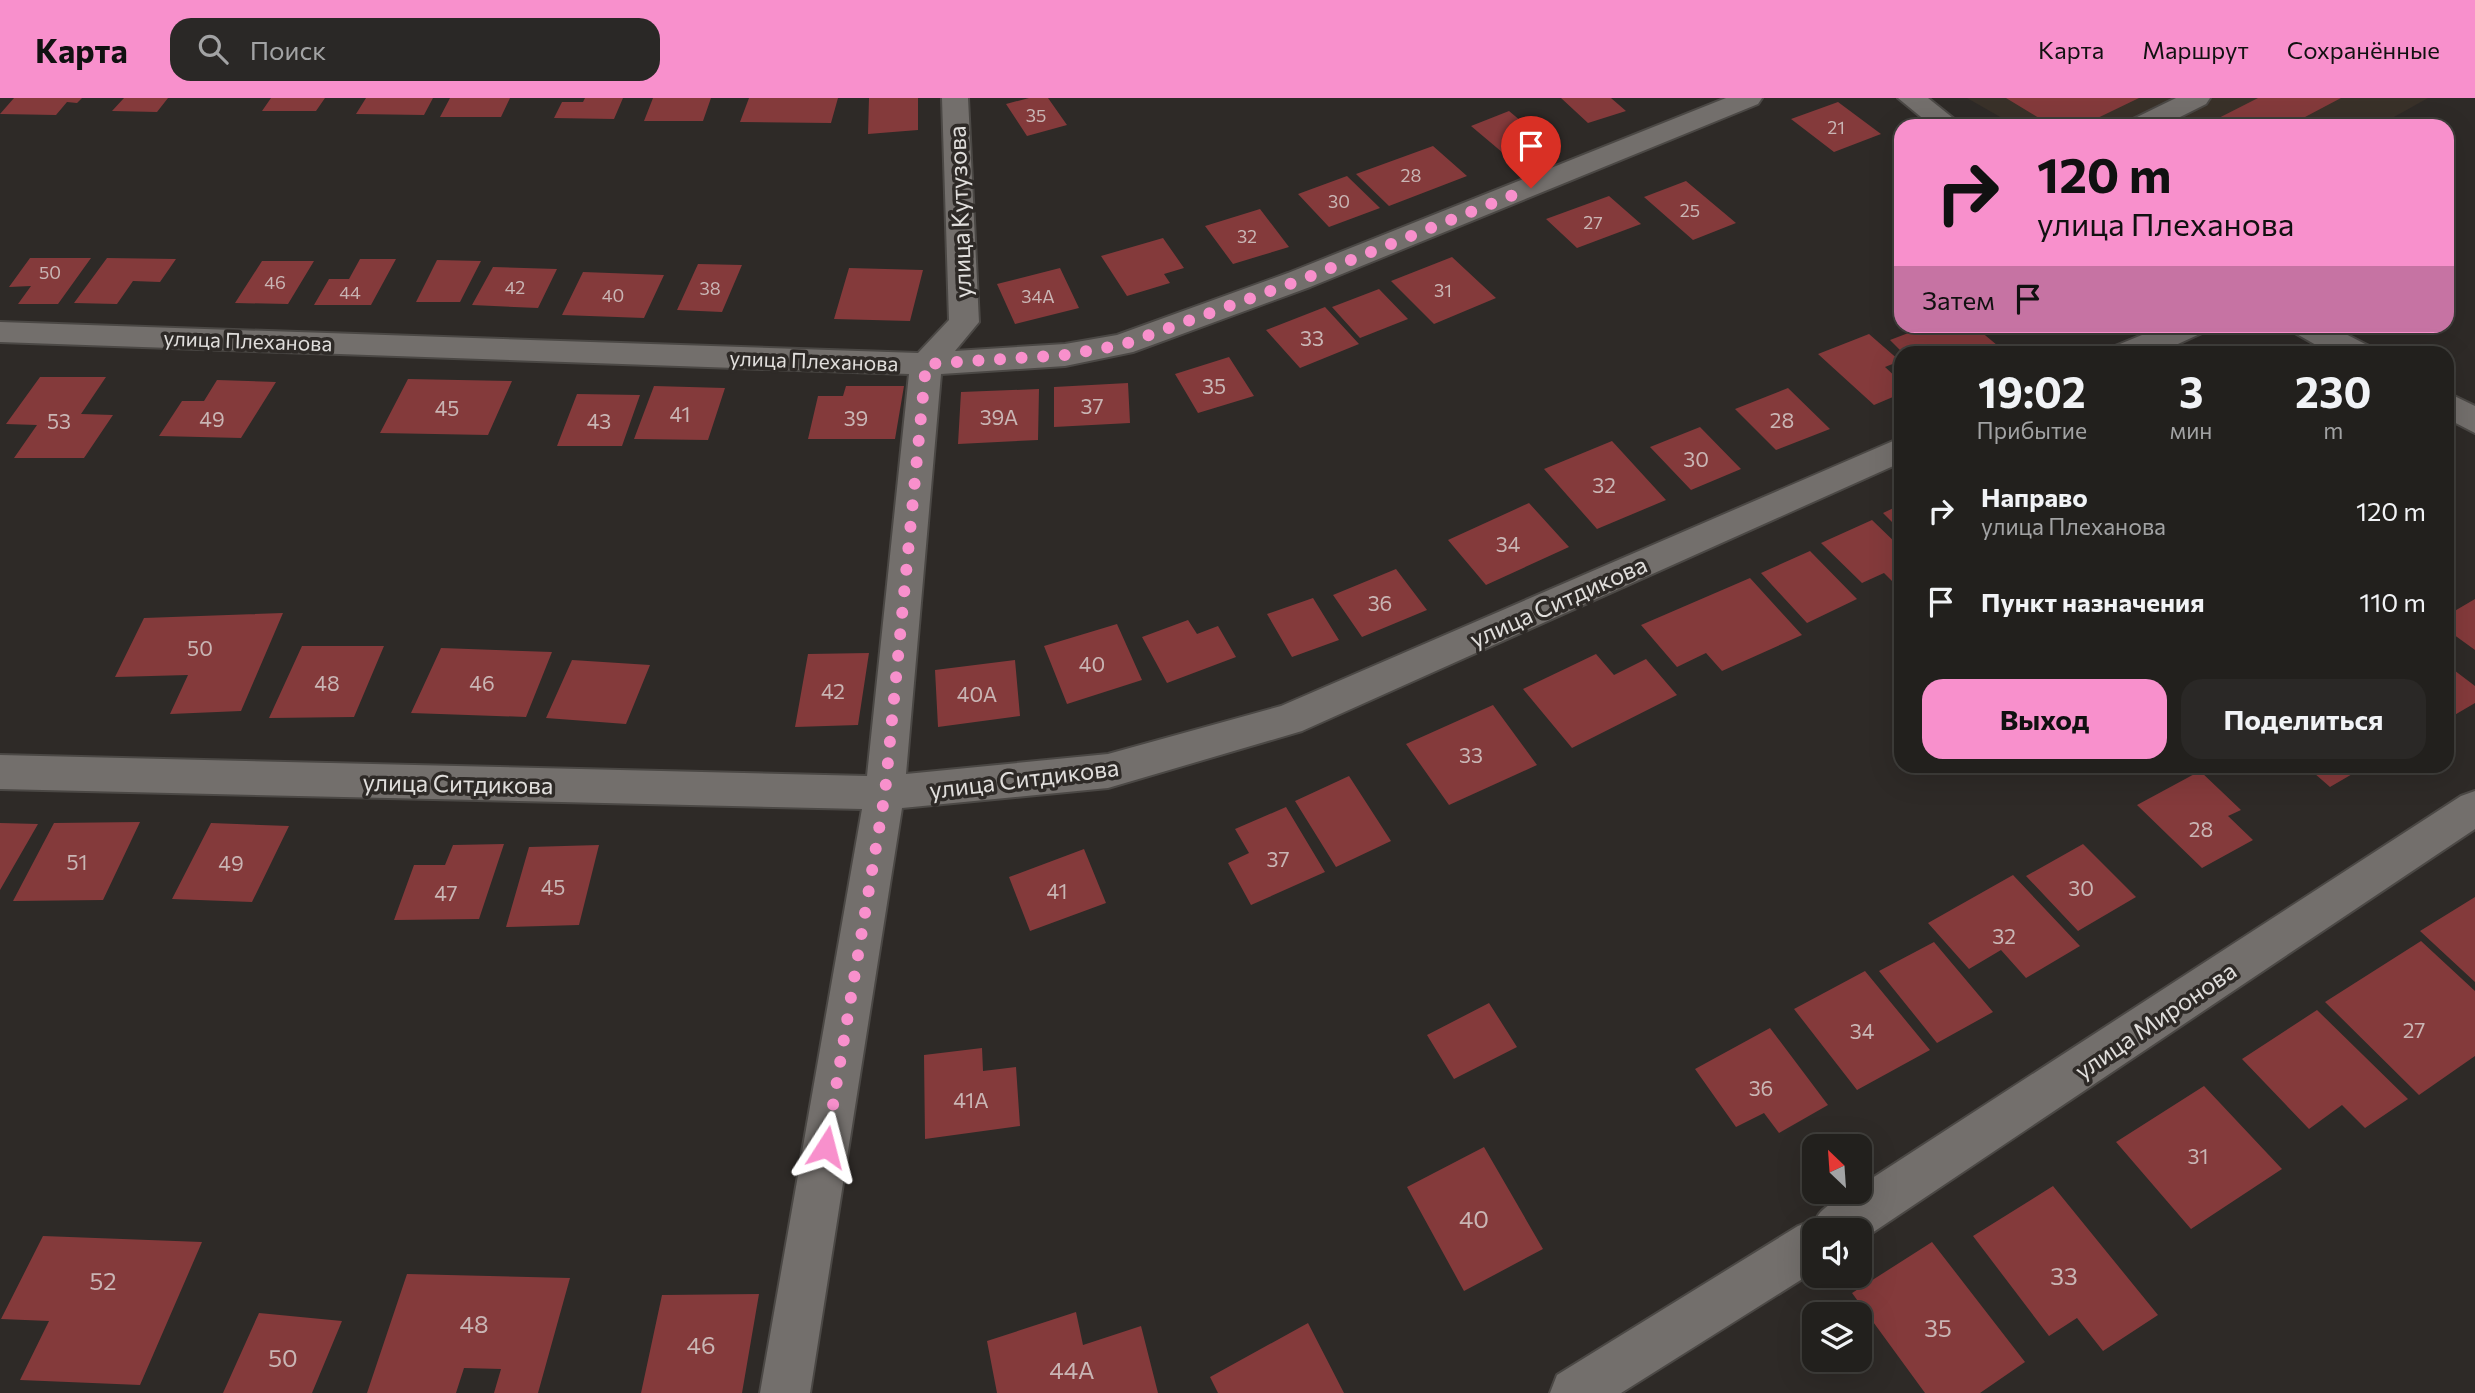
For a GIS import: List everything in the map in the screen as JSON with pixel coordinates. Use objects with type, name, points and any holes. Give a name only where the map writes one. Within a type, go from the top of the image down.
[{"type":"street","name":"улица Кутузова","points":[[926,364],[964,322],[955,98]]},
{"type":"street","name":"улица Плеханова","points":[[0,332],[926,364],[1065,355],[1122,345],[1397,242],[1749,98]]},
{"type":"street","points":[[1911,98],[1940,119]]},
{"type":"street","points":[[2155,119],[2197,98]]},
{"type":"street","points":[[2145,346],[2175,333]]},
{"type":"street","points":[[2319,333],[2343,346]]},
{"type":"street","points":[[785,1393],[885,793],[926,364]]},
{"type":"street","points":[[2454,408],[2475,421]]},
{"type":"street","name":"улица Ситдикова","points":[[0,772],[885,793],[1108,772],[1289,720],[1894,453]]},
{"type":"street","name":"улица Миронова","points":[[1853,1218],[2475,808]]},
{"type":"street","points":[[1575,1393],[1802,1251]]},
{"type":"shaded area","points":[[1967,98],[2428,98],[2390,119],[2004,119]]},
{"type":"building","points":[[14,98],[82,98],[77,103],[67,102],[56,115],[0,114]]},
{"type":"building","points":[[124,98],[168,98],[157,112],[112,111]]},
{"type":"building","points":[[271,98],[325,98],[316,111],[262,111]]},
{"type":"building","points":[[366,98],[433,98],[424,115],[356,114]]},
{"type":"building","points":[[450,98],[510,98],[501,117],[440,117]]},
{"type":"building","points":[[585,98],[623,98],[614,119],[554,118],[562,102],[583,102]]},
{"type":"building","points":[[653,98],[711,98],[703,121],[644,121]]},
{"type":"building","points":[[749,98],[838,98],[831,123],[740,122]]},
{"type":"building","points":[[869,98],[918,98],[918,130],[868,134]]},
{"type":"building","points":[[1029,98],[1048,98],[1067,125],[1027,136],[1006,104]]},
{"type":"building","points":[[1561,98],[1611,98],[1626,111],[1588,123]]},
{"type":"building","points":[[2006,98],[2139,98],[2096,119],[2040,119]]},
{"type":"building","points":[[2258,98],[2341,98],[2301,119],[2217,119]]},
{"type":"building","points":[[1838,102],[1881,134],[1834,152],[1791,119]]},
{"type":"building","points":[[1509,111],[1547,143],[1509,158],[1471,126]]},
{"type":"building","points":[[1433,146],[1467,176],[1389,206],[1356,174]]},
{"type":"building","points":[[1347,176],[1380,208],[1329,227],[1298,194]]},
{"type":"building","points":[[1686,181],[1736,223],[1693,240],[1644,197]]},
{"type":"building","points":[[1609,196],[1641,224],[1577,248],[1546,219]]},
{"type":"building","points":[[1260,209],[1289,247],[1233,264],[1205,226]]},
{"type":"building","points":[[1163,238],[1184,268],[1164,274],[1170,283],[1127,296],[1101,256]]},
{"type":"building","points":[[1452,257],[1496,298],[1434,324],[1391,281]]},
{"type":"building","points":[[30,258],[91,258],[58,304],[18,304],[31,286],[9,287]]},
{"type":"building","points":[[107,258],[176,259],[160,282],[133,281],[117,304],[74,303]]},
{"type":"building","points":[[360,259],[396,259],[371,305],[314,305],[329,279],[349,279]]},
{"type":"building","points":[[437,260],[481,261],[460,302],[416,302]]},
{"type":"building","points":[[262,261],[314,261],[288,304],[235,303]]},
{"type":"building","points":[[698,264],[742,265],[722,312],[677,310]]},
{"type":"building","points":[[493,267],[557,269],[538,308],[472,305]]},
{"type":"building","points":[[849,268],[923,270],[910,321],[834,319]]},
{"type":"building","points":[[1060,268],[1079,308],[1015,324],[997,284]]},
{"type":"building","points":[[583,272],[664,275],[644,318],[562,315]]},
{"type":"building","points":[[1379,289],[1408,319],[1360,338],[1332,307]]},
{"type":"building","points":[[1325,307],[1359,344],[1300,368],[1266,330]]},
{"type":"building","points":[[1908,333],[1982,333],[1998,346],[1896,346],[1890,340]]},
{"type":"building","points":[[1869,334],[1894,356],[1894,363],[1885,367],[1894,375],[1894,397],[1874,405],[1818,354]]},
{"type":"building","points":[[1229,357],[1254,396],[1198,413],[1175,374]]},
{"type":"building","points":[[40,377],[106,377],[81,414],[113,415],[84,458],[14,458],[37,425],[6,424]]},
{"type":"building","points":[[408,379],[512,381],[488,435],[380,433]]},
{"type":"building","points":[[217,380],[276,382],[241,438],[159,436],[182,401],[204,401]]},
{"type":"building","points":[[1128,383],[1130,423],[1054,427],[1054,387]]},
{"type":"building","points":[[654,386],[725,388],[708,440],[634,439]]},
{"type":"building","points":[[846,386],[904,386],[895,439],[808,439],[818,396],[843,396]]},
{"type":"building","points":[[1788,388],[1830,429],[1776,450],[1735,409]]},
{"type":"building","points":[[1039,389],[1038,440],[958,444],[961,392]]},
{"type":"building","points":[[577,394],[640,395],[622,446],[557,446]]},
{"type":"building","points":[[1700,427],[1741,469],[1691,490],[1650,447]]},
{"type":"building","points":[[1612,441],[1666,500],[1597,529],[1544,469]]},
{"type":"building","points":[[1529,503],[1569,547],[1486,585],[1448,540]]},
{"type":"building","points":[[1894,508],[1894,524],[1883,513]]},
{"type":"building","points":[[1872,520],[1894,541],[1894,583],[1884,573],[1862,583],[1821,543]]},
{"type":"building","points":[[1810,551],[1857,599],[1807,623],[1761,573]]},
{"type":"building","points":[[1396,569],[1427,610],[1362,637],[1333,595]]},
{"type":"building","points":[[1750,578],[1802,635],[1722,671],[1706,653],[1677,667],[1641,625]]},
{"type":"building","points":[[1313,598],[1339,640],[1292,657],[1267,614]]},
{"type":"building","points":[[2475,599],[2475,650],[2454,635],[2454,611]]},
{"type":"building","points":[[283,613],[241,711],[170,714],[188,675],[115,677],[144,618]]},
{"type":"building","points":[[1188,620],[1197,634],[1218,626],[1236,657],[1167,683],[1142,637]]},
{"type":"building","points":[[1117,624],[1142,680],[1067,704],[1044,646]]},
{"type":"building","points":[[302,646],[384,646],[354,717],[269,718]]},
{"type":"building","points":[[441,648],[552,652],[526,717],[411,713]]},
{"type":"building","points":[[869,653],[858,725],[795,727],[808,654]]},
{"type":"building","points":[[1596,654],[1614,675],[1646,659],[1677,695],[1572,748],[1523,689]]},
{"type":"building","points":[[572,660],[650,665],[626,724],[546,718]]},
{"type":"building","points":[[1015,660],[1020,716],[938,727],[935,670]]},
{"type":"building","points":[[2454,670],[2475,686],[2475,703],[2454,715]]},
{"type":"building","points":[[1493,705],[1537,765],[1449,805],[1406,744]]},
{"type":"building","points":[[2196,773],[2202,773],[2241,810],[2228,816],[2253,840],[2202,868],[2137,805]]},
{"type":"building","points":[[2314,773],[2354,773],[2330,787]]},
{"type":"building","points":[[1349,776],[1391,841],[1336,867],[1295,801]]},
{"type":"building","points":[[1286,807],[1325,872],[1251,905],[1228,863],[1249,853],[1235,829]]},
{"type":"building","points":[[140,822],[103,900],[13,901],[54,823]]},
{"type":"building","points":[[0,823],[38,824],[0,890]]},
{"type":"building","points":[[211,823],[289,826],[252,902],[172,899]]},
{"type":"building","points":[[504,844],[479,919],[394,920],[414,865],[445,865],[453,845]]},
{"type":"building","points":[[2083,844],[2136,897],[2078,931],[2026,876]]},
{"type":"building","points":[[599,845],[579,925],[506,927],[529,847]]},
{"type":"building","points":[[1084,849],[1106,903],[1030,931],[1009,877]]},
{"type":"building","points":[[2013,875],[2080,946],[2026,978],[2001,950],[1969,969],[1928,923]]},
{"type":"building","points":[[2475,897],[2475,982],[2420,931]]},
{"type":"building","points":[[2421,941],[2475,991],[2475,1056],[2419,1095],[2325,1002]]},
{"type":"building","points":[[1934,942],[1993,1012],[1937,1043],[1879,971]]},
{"type":"building","points":[[1865,971],[1930,1050],[1857,1090],[1794,1009]]},
{"type":"building","points":[[1489,1003],[1517,1047],[1454,1079],[1427,1035]]},
{"type":"building","points":[[2317,1010],[2408,1099],[2365,1128],[2342,1105],[2309,1129],[2242,1059]]},
{"type":"building","points":[[1770,1028],[1828,1105],[1779,1133],[1764,1113],[1736,1127],[1695,1069]]},
{"type":"building","points":[[982,1048],[983,1071],[1016,1067],[1020,1126],[925,1139],[924,1055]]},
{"type":"building","points":[[2204,1086],[2282,1169],[2191,1229],[2116,1142]]},
{"type":"building","points":[[1484,1147],[1543,1249],[1464,1291],[1407,1187]]},
{"type":"building","points":[[2053,1186],[2158,1315],[2103,1351],[2077,1318],[2049,1336],[1973,1236]]},
{"type":"building","points":[[43,1236],[202,1242],[140,1385],[20,1380],[49,1321],[1,1319]]},
{"type":"building","points":[[1932,1242],[2025,1362],[1980,1393],[1925,1393],[1872,1320],[1872,1302],[1859,1302],[1852,1293],[1860,1288],[1872,1288],[1872,1280]]},
{"type":"building","points":[[407,1274],[570,1278],[538,1393],[494,1393],[501,1369],[464,1368],[456,1393],[367,1393]]},
{"type":"building","points":[[759,1294],[742,1393],[641,1393],[662,1295]]},
{"type":"building","points":[[1076,1312],[1083,1345],[1141,1326],[1158,1393],[997,1393],[987,1341]]},
{"type":"building","points":[[259,1313],[342,1321],[312,1393],[223,1393]]},
{"type":"building","points":[[1308,1323],[1344,1393],[1218,1393],[1210,1377]]},
{"type":"route","points":[[826,1147],[885,793],[926,364],[1065,355],[1122,345],[1298,281],[1531,188]]}]
